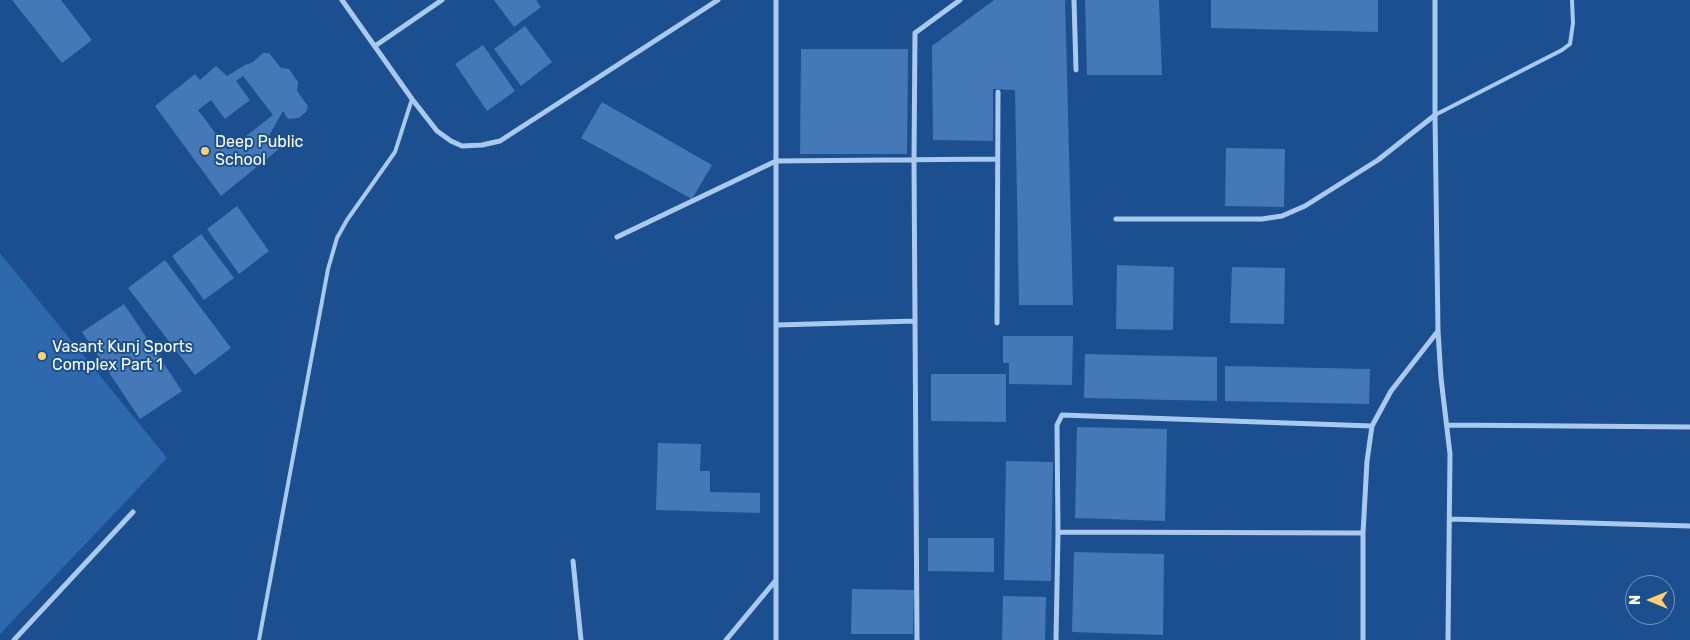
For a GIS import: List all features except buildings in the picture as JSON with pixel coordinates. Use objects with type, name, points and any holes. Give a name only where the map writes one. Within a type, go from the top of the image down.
[{"type":"street","points":[[342,0],[437,131],[450,142],[462,146],[482,145],[500,141],[718,0]]},
{"type":"street","points":[[374,46],[442,0]]},
{"type":"street","points":[[776,0],[776,640]]},
{"type":"street","points":[[917,640],[915,33],[960,0]]},
{"type":"street","points":[[1074,0],[1076,70]]},
{"type":"street","points":[[1435,0],[1438,331],[1441,378],[1450,454],[1451,519],[1448,640]]},
{"type":"street","points":[[997,323],[998,92]]},
{"type":"street","points":[[1116,219],[1262,219],[1282,216],[1305,206],[1378,160],[1435,116]]},
{"type":"street","points":[[617,237],[776,161],[997,159]]},
{"type":"street","points":[[777,325],[915,321]]},
{"type":"street","points":[[1363,640],[1363,533],[1367,461],[1372,426],[1391,391],[1438,331]]},
{"type":"street","points":[[1056,640],[1057,424],[1062,415],[1372,426]]},
{"type":"street","points":[[1448,425],[1690,427]]},
{"type":"street","points":[[14,640],[133,512]]},
{"type":"street","points":[[1451,519],[1690,526]]},
{"type":"street","points":[[1058,532],[1363,533]]},
{"type":"street","points":[[573,561],[581,640]]},
{"type":"street","points":[[726,640],[776,580]]},
{"type":"lane","points":[[1435,116],[1562,50],[1570,44],[1573,23],[1572,0]]},
{"type":"lane","points":[[259,640],[328,269],[336,238],[360,199],[395,152],[412,99]]},
{"type":"shaded area","name":"Vasant Kunj Sports Complex Part 1","points":[[0,253],[167,458],[0,634]]},
{"type":"place","name":"Deep Public School","points":[[205,151]]},
{"type":"place","name":"Vasant Kunj Sports Complex Part 1","points":[[42,356]]}]
